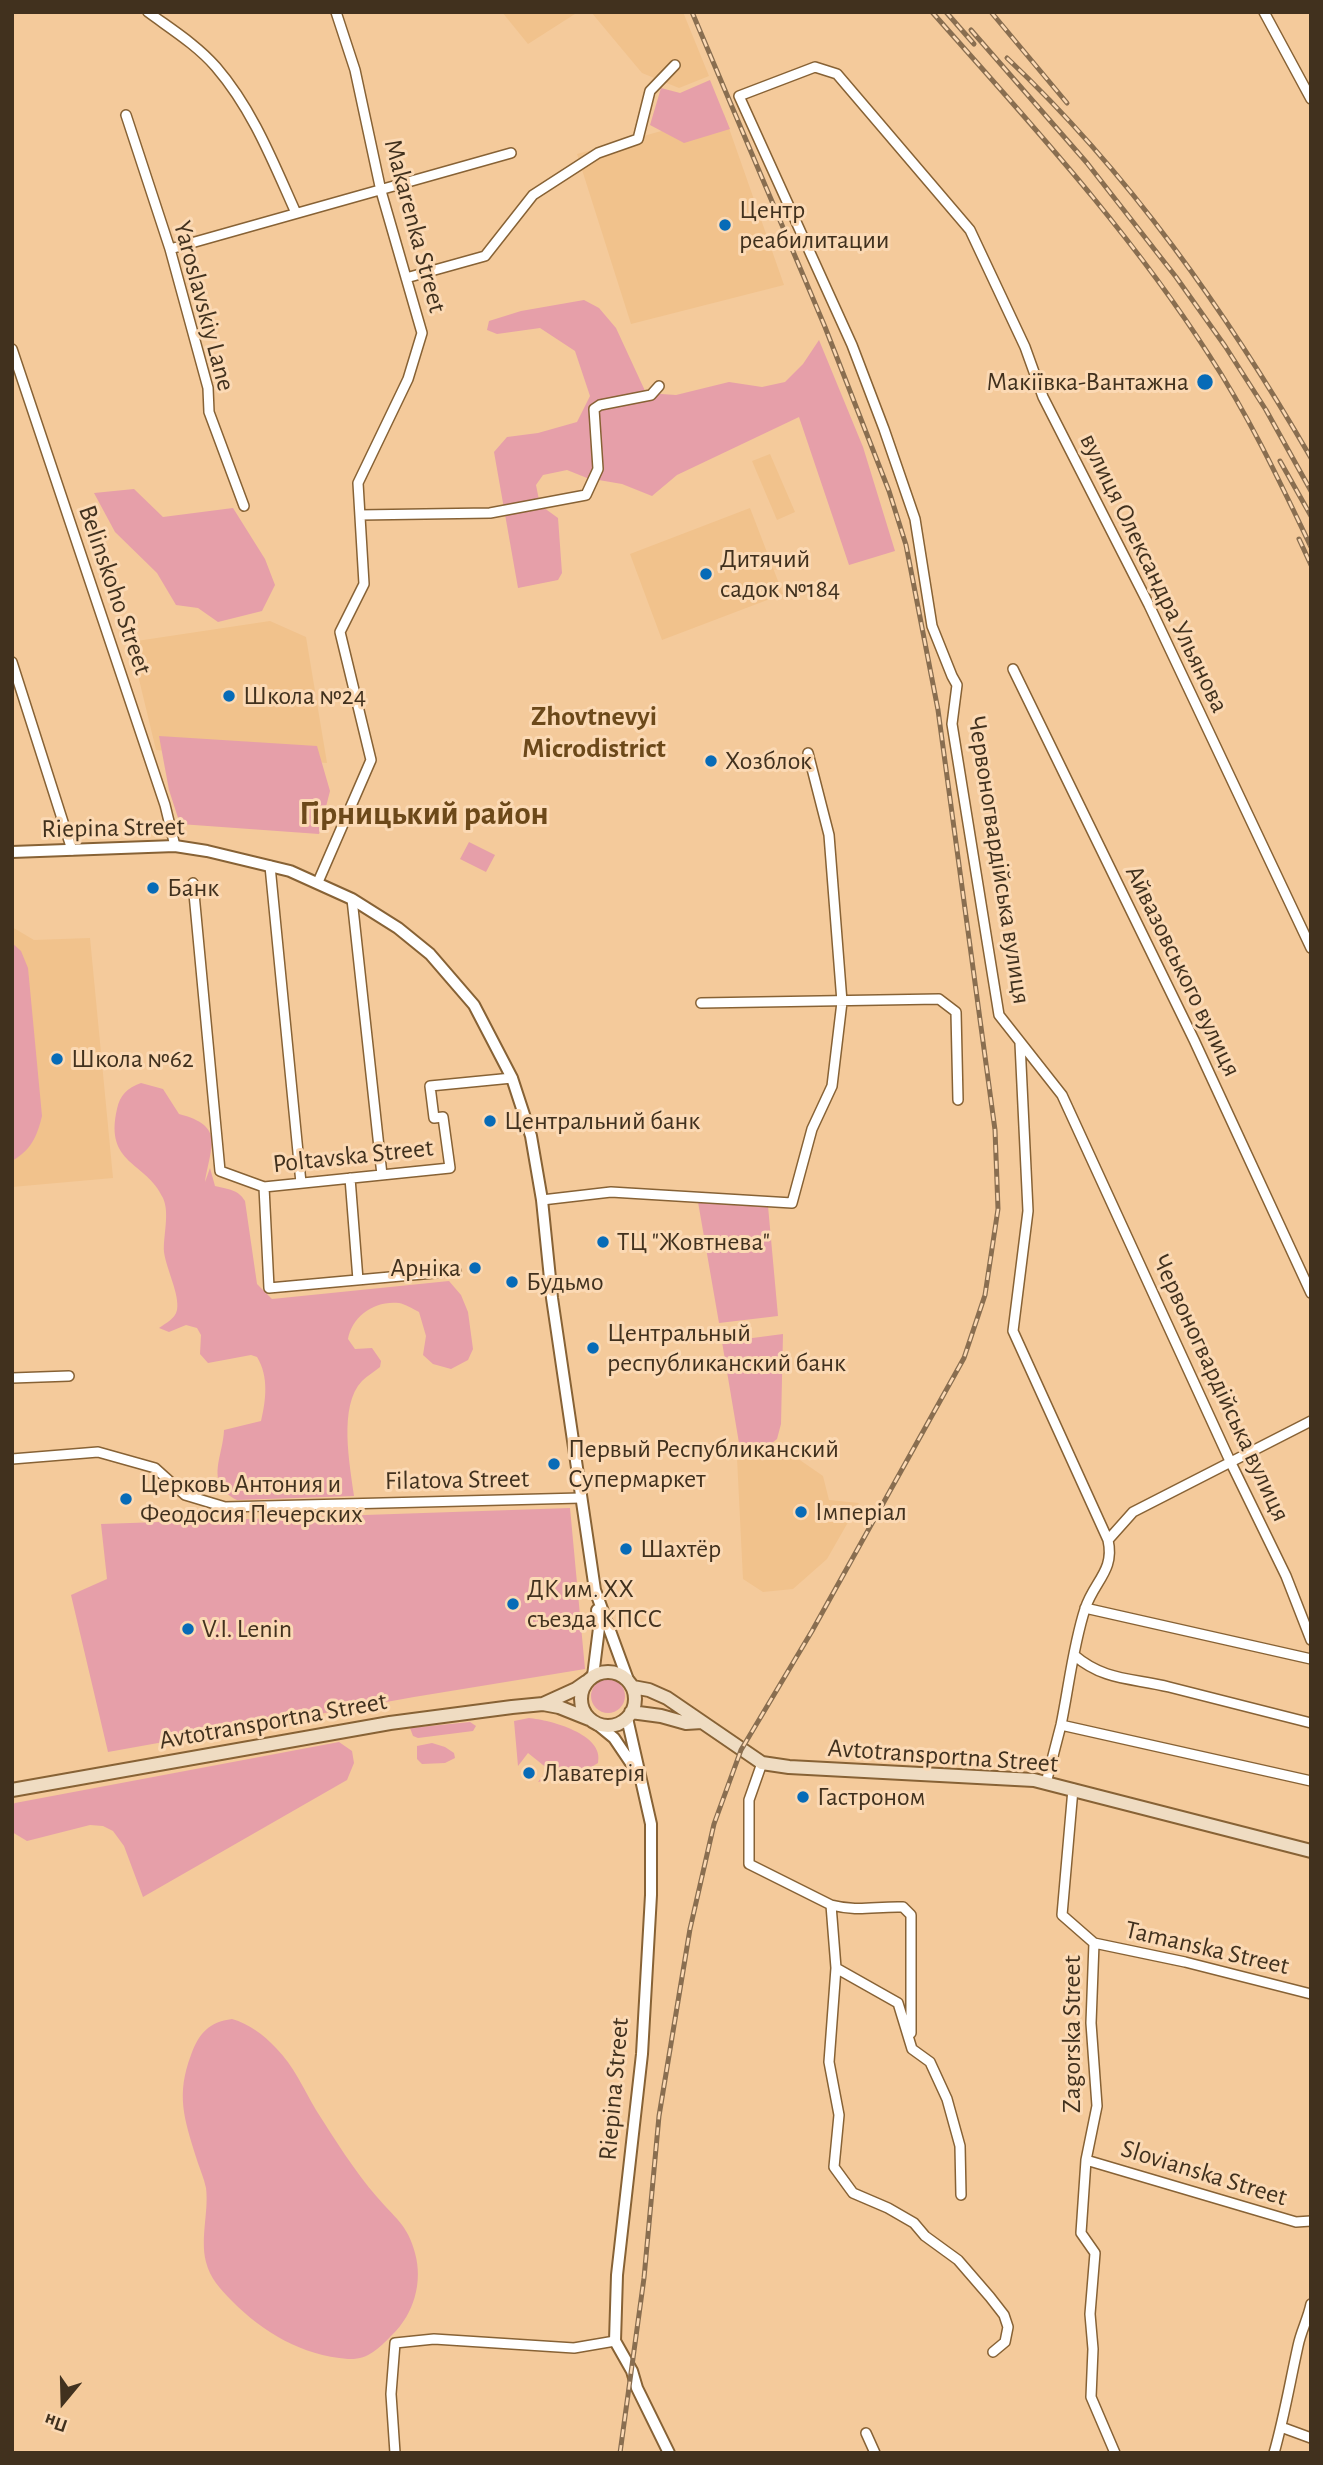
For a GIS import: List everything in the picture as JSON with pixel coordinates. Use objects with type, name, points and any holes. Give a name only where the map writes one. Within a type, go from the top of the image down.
[{"type":"main road","points":[[605,1672],[618,1673],[630,1684],[635,1698],[629,1715],[613,1726],[543,1704],[605,1672]]},
{"type":"main road","points":[[590,1679],[581,1694],[582,1708],[593,1721]]},
{"type":"main road","name":"Avtotransportna Street","points":[[630,1684],[667,1698],[762,1763],[789,1768],[1034,1780],[1311,1851]]},
{"type":"main road","name":"Avtotransportna Street","points":[[12,1790],[390,1723],[543,1704]]},
{"type":"main road","points":[[629,1715],[661,1716],[686,1723],[702,1722]]},
{"type":"street","points":[[148,12],[215,65],[260,132],[296,214]]},
{"type":"street","name":"Makarenka Street","points":[[318,882],[370,760],[340,632],[364,584],[358,483],[408,379],[422,333],[381,191],[355,70],[336,12]]},
{"type":"street","points":[[1264,12],[1311,99]]},
{"type":"street","points":[[407,278],[485,256],[533,195],[598,153],[638,139],[650,91],[675,65]]},
{"type":"street","name":"вулиця Олександра Ульянова","points":[[738,96],[815,67],[837,74],[970,229],[1025,347],[1043,397],[1149,605],[1311,948]]},
{"type":"street","name":"Червоногвардійська вулиця","points":[[738,96],[852,345],[915,519],[932,626],[957,684],[952,724],[999,1016],[1062,1095],[1230,1461],[1286,1576],[1311,1640]]},
{"type":"street","name":"Yaroslavskiy Lane","points":[[126,115],[170,249],[208,388],[209,412],[244,506]]},
{"type":"street","points":[[170,249],[511,153]]},
{"type":"street","name":"Belinskoho Street","points":[[12,349],[165,805],[175,846]]},
{"type":"street","points":[[360,515],[490,513],[586,495],[598,469],[594,409],[600,405],[651,395],[659,386]]},
{"type":"street","points":[[12,662],[72,850]]},
{"type":"street","name":"Айвазовського вулиця","points":[[1013,669],[1194,1040],[1311,1293]]},
{"type":"street","points":[[542,1200],[611,1192],[792,1203],[813,1129],[832,1086],[842,1000],[829,835],[808,753]]},
{"type":"street","name":"Riepina Street","points":[[12,852],[175,846],[270,866],[318,882],[352,899],[398,928],[430,954],[474,1005],[512,1078],[531,1136],[595,1590],[630,1684]]},
{"type":"street","points":[[270,866],[301,1183]]},
{"type":"street","name":"Poltavska Street","points":[[193,883],[220,1171],[264,1187],[450,1168],[443,1117],[433,1118],[430,1086],[512,1078]]},
{"type":"street","points":[[352,899],[383,1175]]},
{"type":"street","points":[[701,1003],[939,999],[956,1012],[958,1100]]},
{"type":"street","points":[[1020,1043],[1028,1211],[1013,1331],[1108,1540],[1111,1554],[1106,1572],[1094,1586],[1085,1608],[1046,1783]]},
{"type":"street","points":[[350,1178],[358,1280]]},
{"type":"street","points":[[264,1187],[269,1288],[456,1271]]},
{"type":"street","points":[[12,1378],[69,1376]]},
{"type":"street","points":[[1108,1540],[1133,1512],[1311,1421]]},
{"type":"street","name":"Filatova Street","points":[[12,1458],[98,1452],[155,1468],[185,1495],[225,1507],[581,1498]]},
{"type":"street","points":[[590,1679],[599,1628],[595,1590]]},
{"type":"street","points":[[1085,1608],[1311,1659]]},
{"type":"street","points":[[1074,1655],[1089,1668],[1118,1678],[1164,1686],[1311,1723]]},
{"type":"street","name":"Riepina Street","points":[[615,2341],[617,2275],[642,2054],[651,1895],[651,1825],[629,1715]]},
{"type":"street","points":[[593,1721],[614,1738],[642,1781]]},
{"type":"street","points":[[1060,1725],[1311,1781]]},
{"type":"street","points":[[762,1763],[749,1800],[749,1864],[831,1905],[852,1910],[879,1906],[903,1907],[911,1915],[912,2049]]},
{"type":"street","name":"Zagorska Street","points":[[1073,1789],[1062,1915],[1094,1943],[1091,2022],[1097,2106],[1086,2160],[1081,2233],[1095,2253],[1090,2314],[1093,2349],[1091,2397],[1115,2453]]},
{"type":"street","points":[[831,1905],[836,1968],[829,2062],[839,2115],[834,2167],[853,2193],[914,2223],[925,2236],[958,2260],[990,2297],[1004,2315],[1008,2327],[1005,2342],[993,2352]]},
{"type":"street","name":"Tamanska Street","points":[[1094,1943],[1185,1962],[1311,1994]]},
{"type":"street","points":[[836,1968],[898,2003],[912,2049],[930,2062],[947,2099],[960,2146],[961,2195]]},
{"type":"street","name":"Slovianska Street","points":[[1086,2160],[1296,2222],[1311,2221]]},
{"type":"street","points":[[1273,2453],[1299,2342],[1309,2323],[1311,2304]]},
{"type":"street","points":[[395,2453],[390,2394],[395,2343],[434,2339],[574,2348],[615,2341],[632,2371],[637,2388],[669,2453]]},
{"type":"street","points":[[1281,2427],[1311,2438]]},
{"type":"street","points":[[866,2433],[875,2453]]},
{"type":"shaded area","points":[[502,12],[578,12],[528,44]]},
{"type":"shaded area","points":[[591,12],[683,12],[709,76],[679,88],[642,73]]},
{"type":"shaded area","points":[[710,80],[730,129],[684,143],[650,125],[661,88],[680,93]]},
{"type":"shaded area","points":[[724,114],[784,285],[631,324],[577,154]]},
{"type":"shaded area","points":[[584,300],[599,308],[616,328],[646,393],[676,395],[729,382],[762,387],[785,382],[803,364],[819,340],[863,447],[895,551],[849,565],[799,417],[677,475],[652,496],[622,484],[587,478],[567,470],[543,475],[536,485],[540,505],[558,518],[562,573],[558,580],[518,588],[494,452],[507,437],[538,433],[577,422],[590,396],[575,351],[540,328],[497,334],[487,330],[489,321],[521,311]]},
{"type":"shaded area","points":[[770,454],[795,512],[777,520],[752,461]]},
{"type":"shaded area","points":[[134,489],[163,517],[233,508],[265,559],[275,585],[262,611],[218,622],[198,608],[176,605],[157,573],[115,532],[94,493]]},
{"type":"shaded area","name":"Дитячий садок №184","points":[[750,508],[783,594],[662,640],[630,554]]},
{"type":"shaded area","name":"Школа №24","points":[[270,621],[306,637],[327,763],[156,750],[130,642]]},
{"type":"shaded area","points":[[159,736],[317,746],[330,791],[319,834],[180,824],[169,790]]},
{"type":"shaded area","points":[[469,842],[495,855],[486,872],[460,859]]},
{"type":"shaded area","name":"Школа №62","points":[[12,927],[34,940],[90,938],[113,1178],[12,1187]]},
{"type":"shaded area","points":[[12,943],[21,951],[28,968],[42,1116],[32,1142],[12,1161]]},
{"type":"shaded area","points":[[141,1083],[163,1089],[179,1114],[203,1124],[209,1131],[212,1147],[205,1182],[210,1168],[215,1186],[236,1192],[245,1201],[257,1284],[272,1299],[449,1281],[461,1295],[468,1312],[473,1349],[468,1360],[451,1369],[433,1364],[423,1355],[426,1336],[419,1312],[406,1305],[381,1304],[366,1311],[354,1323],[348,1339],[355,1349],[372,1348],[381,1361],[380,1367],[362,1381],[350,1405],[348,1453],[354,1496],[237,1500],[221,1486],[218,1469],[224,1430],[261,1421],[265,1380],[257,1357],[251,1355],[208,1363],[200,1354],[201,1335],[197,1328],[186,1325],[169,1332],[159,1328],[174,1316],[177,1310],[175,1289],[164,1252],[165,1204],[156,1186],[121,1152],[116,1141],[115,1127],[120,1100],[128,1090]]},
{"type":"shaded area","points":[[698,1202],[768,1206],[778,1316],[719,1323]]},
{"type":"shaded area","points":[[783,1334],[781,1424],[777,1439],[767,1447],[740,1449],[722,1342]]},
{"type":"shaded area","points":[[794,1456],[823,1476],[829,1500],[859,1503],[827,1559],[793,1589],[763,1592],[743,1579],[737,1458]]},
{"type":"shaded area","points":[[570,1508],[585,1669],[108,1752],[71,1595],[107,1579],[101,1524]]},
{"type":"shaded area","points":[[608,1679],[620,1684],[625,1696],[620,1708],[608,1713],[596,1708],[591,1696],[596,1684]]},
{"type":"shaded area","points":[[529,1718],[562,1725],[585,1737],[598,1753],[598,1763],[588,1769],[538,1782],[548,1769],[528,1753],[518,1766],[514,1721]]},
{"type":"shaded area","points":[[470,1722],[476,1726],[473,1731],[418,1738],[413,1736],[410,1728]]},
{"type":"shaded area","points":[[339,1742],[352,1751],[354,1763],[347,1780],[143,1897],[124,1846],[113,1831],[103,1826],[90,1825],[27,1841],[12,1832],[12,1805],[15,1803]]},
{"type":"shaded area","points":[[432,1743],[445,1747],[454,1753],[455,1758],[445,1763],[422,1764],[417,1759],[417,1746]]},
{"type":"shaded area","points":[[232,2019],[256,2030],[282,2055],[345,2155],[400,2222],[412,2243],[418,2275],[415,2297],[400,2327],[367,2356],[355,2359],[331,2357],[284,2340],[244,2313],[210,2273],[204,2253],[206,2188],[185,2118],[184,2082],[191,2055],[201,2035],[211,2026]]},
{"type":"railway","points":[[620,2453],[644,2278],[659,2116],[690,1929],[714,1824],[741,1750],[812,1631],[964,1358],[985,1295],[998,1209],[995,1130],[938,710],[906,545],[889,491],[825,327],[692,12]]},
{"type":"railway","points":[[932,12],[1077,178],[1146,264],[1178,309],[1237,402],[1311,547]]},
{"type":"railway","points":[[946,12],[974,44]]},
{"type":"railway","points":[[991,12],[1067,103]]},
{"type":"railway","points":[[971,30],[1087,163],[1176,277],[1266,410],[1311,491]]},
{"type":"railway","points":[[1007,58],[1052,102],[1135,197],[1210,298],[1311,458]]},
{"type":"railway","points":[[1280,461],[1311,516]]},
{"type":"railway","points":[[1299,539],[1311,565]]},
{"type":"place","name":"Центр реабилитации","points":[[725,225]]},
{"type":"place","name":"Макіївка-Вантажна","points":[[1205,382]]},
{"type":"place","name":"Дитячий садок №184","points":[[706,574]]},
{"type":"place","name":"Школа №24","points":[[229,696]]},
{"type":"place","name":"Хозблок","points":[[711,761]]},
{"type":"place","name":"Банк","points":[[153,888]]},
{"type":"place","name":"Школа №62","points":[[57,1059]]},
{"type":"place","name":"Центральний банк","points":[[490,1121]]},
{"type":"place","name":"ТЦ \"Жовтнева\"","points":[[603,1242]]},
{"type":"place","name":"Арніка","points":[[475,1268]]},
{"type":"place","name":"Будьмо","points":[[512,1282]]},
{"type":"place","name":"Центральный республиканский банк","points":[[593,1348]]},
{"type":"place","name":"Первый Республиканский Супермаркет","points":[[554,1464]]},
{"type":"place","name":"Церковь Антония и Феодосия Печерских","points":[[126,1499]]},
{"type":"place","name":"Імперіал","points":[[801,1512]]},
{"type":"place","name":"Шахтёр","points":[[626,1549]]},
{"type":"place","name":"ДК им. XX съезда КПСС","points":[[513,1604]]},
{"type":"place","name":"V.I. Lenin","points":[[188,1629]]},
{"type":"place","name":"Лаватерія","points":[[529,1773]]},
{"type":"place","name":"Гастроном","points":[[803,1797]]},
{"type":"district","name":"Zhovtnevyi Microdistrict","points":[[594,733]]},
{"type":"district","name":"Гірницький район","points":[[424,814]]}]
